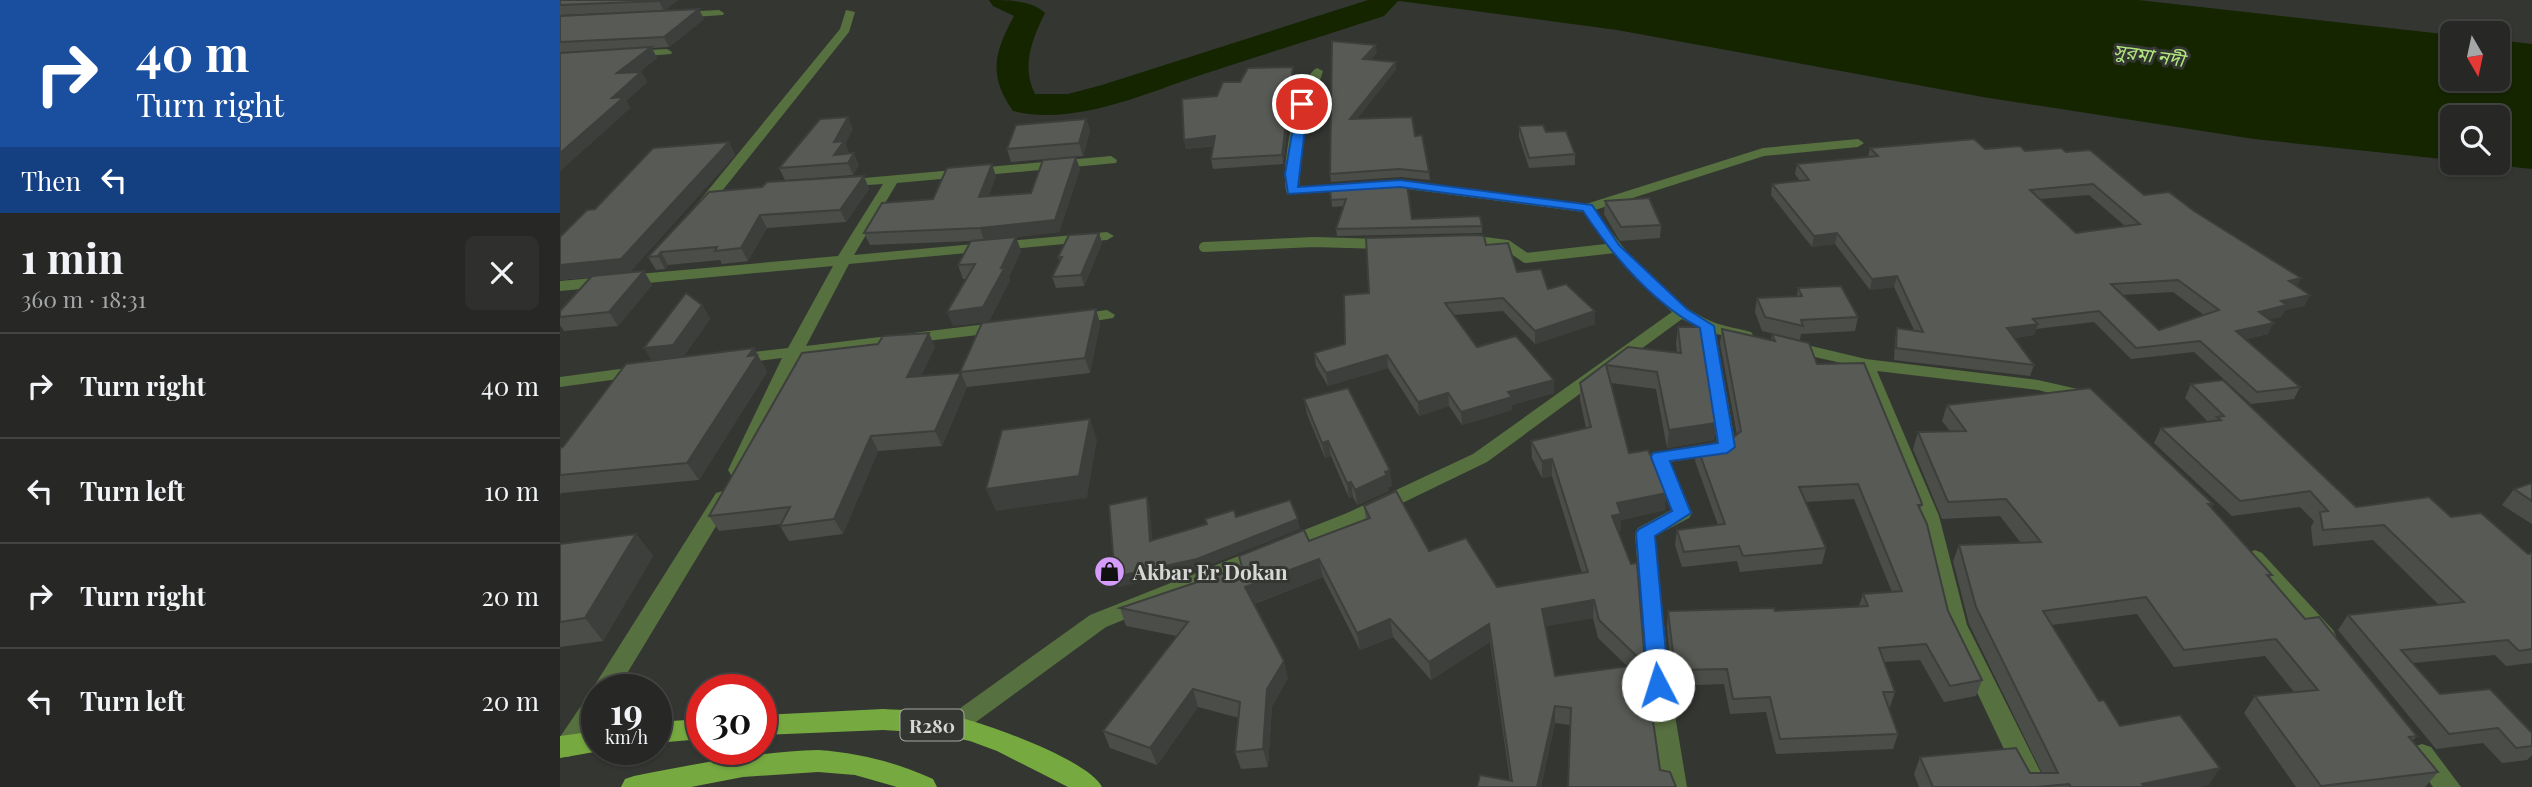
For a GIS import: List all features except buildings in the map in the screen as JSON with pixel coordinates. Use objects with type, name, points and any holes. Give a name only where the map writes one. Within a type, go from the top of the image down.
[{"type":"main road","name":"R280","points":[[777,724],[859,721],[953,726],[1056,764],[1089,787]]},
{"type":"main road","points":[[634,787],[760,764],[841,761],[909,779],[924,787]]},
{"type":"street","points":[[689,221],[722,193],[845,30],[849,12]]},
{"type":"street","points":[[666,15],[719,13]]},
{"type":"street","points":[[613,55],[667,52]]},
{"type":"street","points":[[1317,71],[1302,104],[1291,174],[1292,191],[1400,184],[1587,208],[1763,152],[1858,143]]},
{"type":"street","points":[[824,185],[1111,160]]},
{"type":"street","points":[[614,674],[733,480],[791,352],[841,258],[892,180]]},
{"type":"street","points":[[1587,208],[1615,248],[1682,313],[1707,326],[1866,364],[2038,385],[2088,396],[2107,414]]},
{"type":"street","points":[[560,286],[841,258],[1107,236]]},
{"type":"street","points":[[637,277],[654,259]]},
{"type":"street","points":[[953,726],[1098,621],[1354,518],[1480,458],[1682,313]]},
{"type":"street","points":[[1058,321],[1107,315]]},
{"type":"street","points":[[723,361],[1021,325]]},
{"type":"street","points":[[1674,787],[1658,685],[1645,533],[1682,513],[1659,457],[1727,447],[1707,326]]},
{"type":"street","points":[[1866,364],[1929,516],[1956,625],[2035,787]]},
{"type":"street","points":[[560,382],[654,370]]},
{"type":"street","points":[[2240,542],[2305,610],[2338,652]]},
{"type":"street","points":[[564,746],[581,723]]},
{"type":"street","points":[[2406,735],[2448,787]]},
{"type":"lane","points":[[1455,241],[1478,240],[1507,245],[1526,258],[1615,248]]},
{"type":"lane","points":[[1204,247],[1314,242],[1392,243]]},
{"type":"water","name":"সুরমা নদী","points":[[1392,0],[2138,0],[2440,34],[2440,91],[2510,91],[2510,41],[2532,44],[2532,169],[2510,167],[2510,105],[2440,105],[2440,159],[2254,139],[1983,97],[1617,30]]},
{"type":"waterway","points":[[1003,0],[1030,13],[1012,59],[1013,82],[1017,94],[1025,104],[1068,104],[1114,92],[1374,10],[1385,0]]},
{"type":"place","name":"Akbar Er Dokan","points":[[1110,571]]},
{"type":"route","points":[[1302,104],[1291,174],[1292,191],[1400,184],[1587,208],[1615,248],[1682,313],[1707,326],[1727,447],[1659,457],[1682,513],[1645,533],[1658,685]]}]
